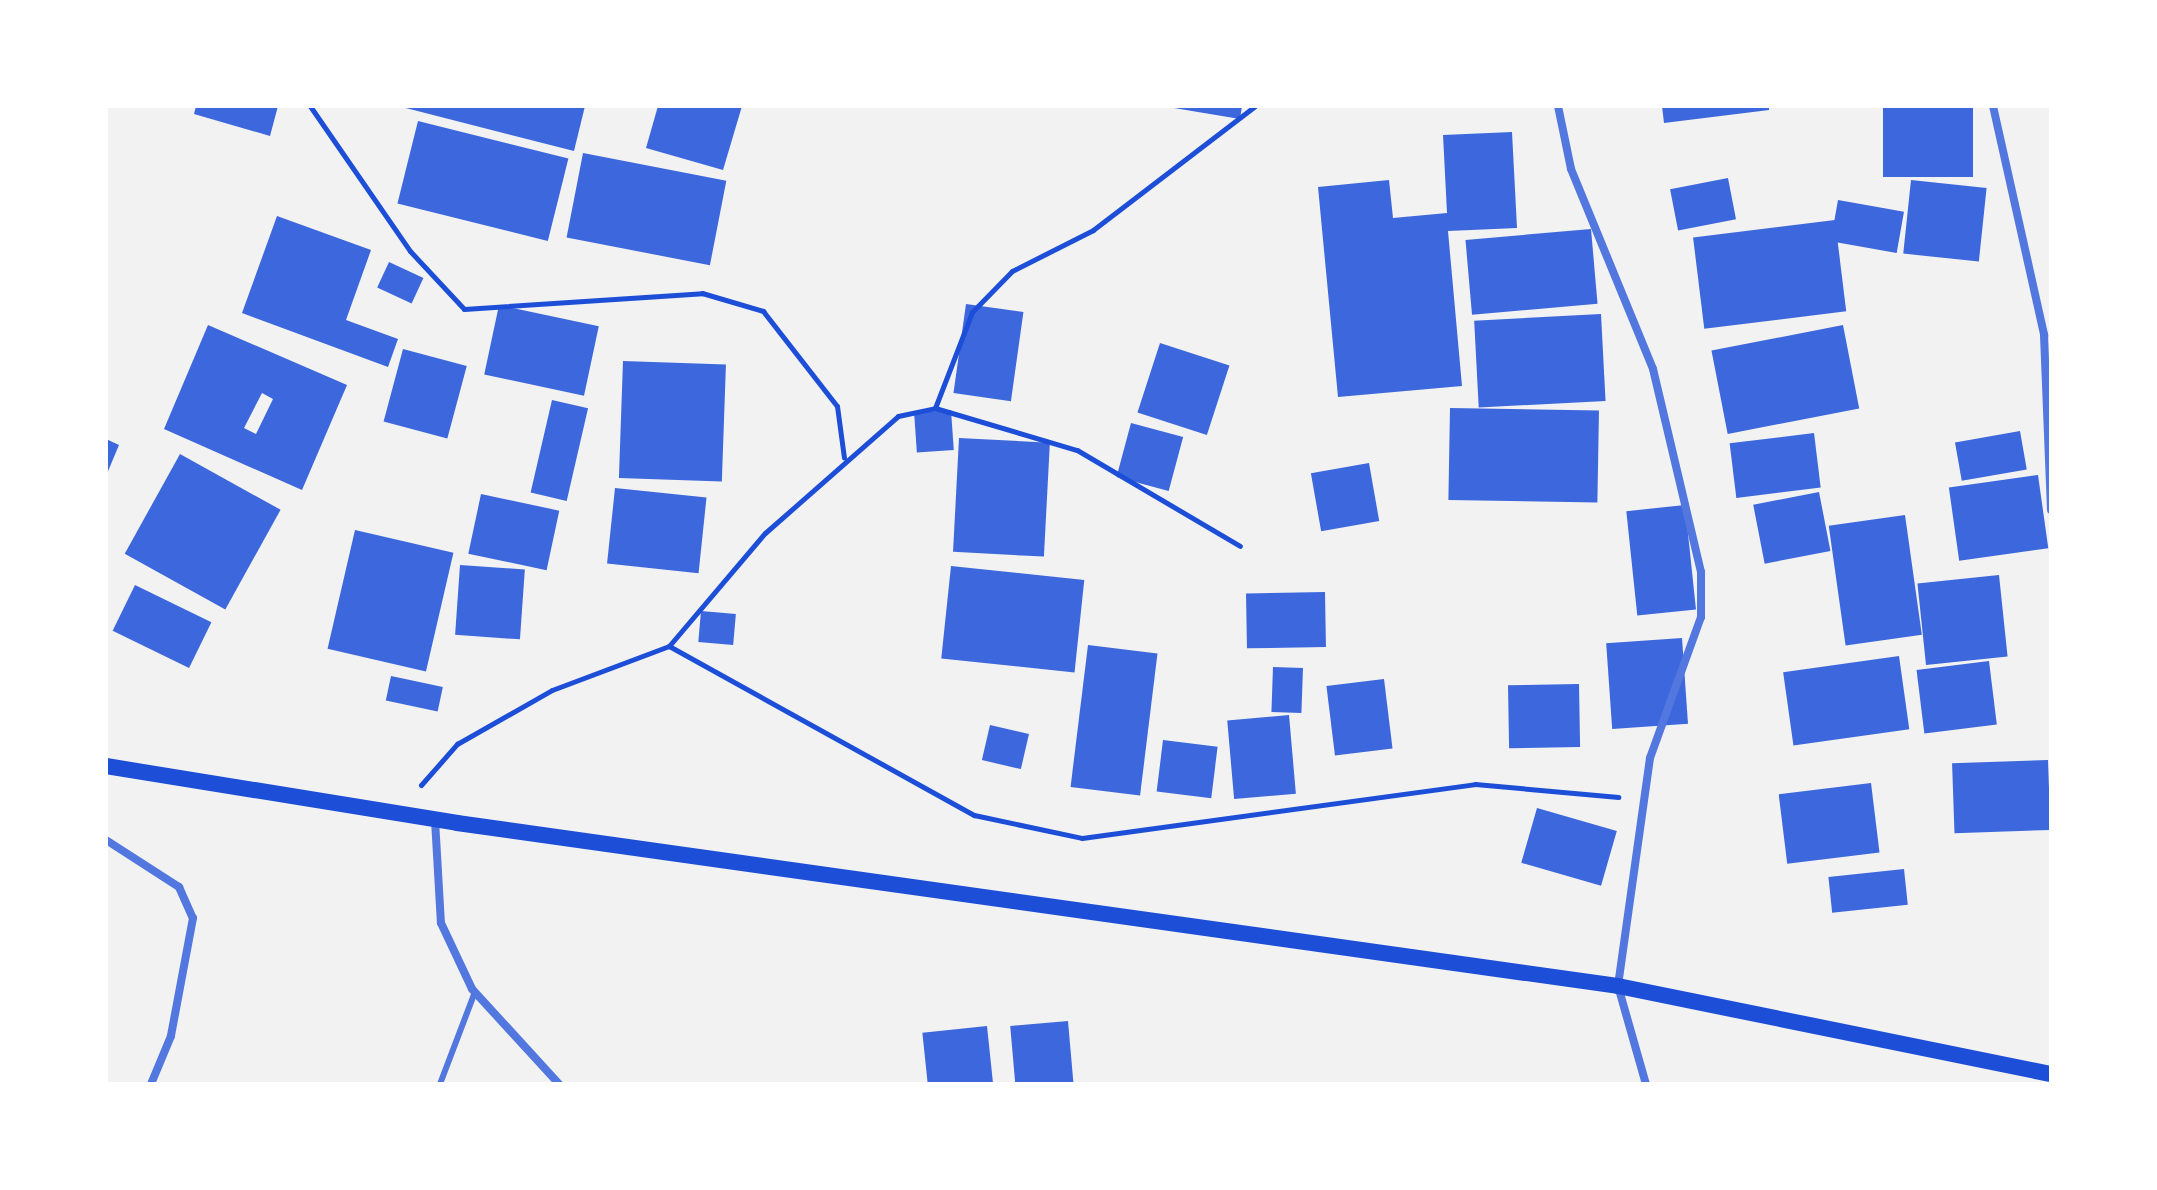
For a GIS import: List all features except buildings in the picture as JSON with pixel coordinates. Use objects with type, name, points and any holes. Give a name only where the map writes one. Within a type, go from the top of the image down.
[{"type":"main road","points":[[106,766],[435,819],[1618,986],[2051,1074]]},
{"type":"street","points":[[1558,106],[1571,169],[1653,369],[1701,572],[1701,617],[1650,758],[1618,986],[1646,1084]]},
{"type":"street","points":[[1993,106],[2044,335],[2051,510]]},
{"type":"street","points":[[435,819],[441,923],[475,992],[559,1084]]},
{"type":"street","points":[[106,840],[179,887],[193,918],[171,1036],[151,1084]]},
{"type":"lane","points":[[440,1084],[475,992]]},
{"type":"path","points":[[310,106],[410,251],[464,309],[702,293],[763,311],[837,406],[844,459]]},
{"type":"path","points":[[935,408],[972,312],[1012,271],[1093,230],[1255,106]]},
{"type":"path","points":[[396,813],[457,744],[552,690],[669,646],[765,533],[844,459],[898,416],[935,408],[1077,450],[1240,546]]},
{"type":"path","points":[[669,646],[974,815],[1082,838],[1475,784],[1646,801]]}]
